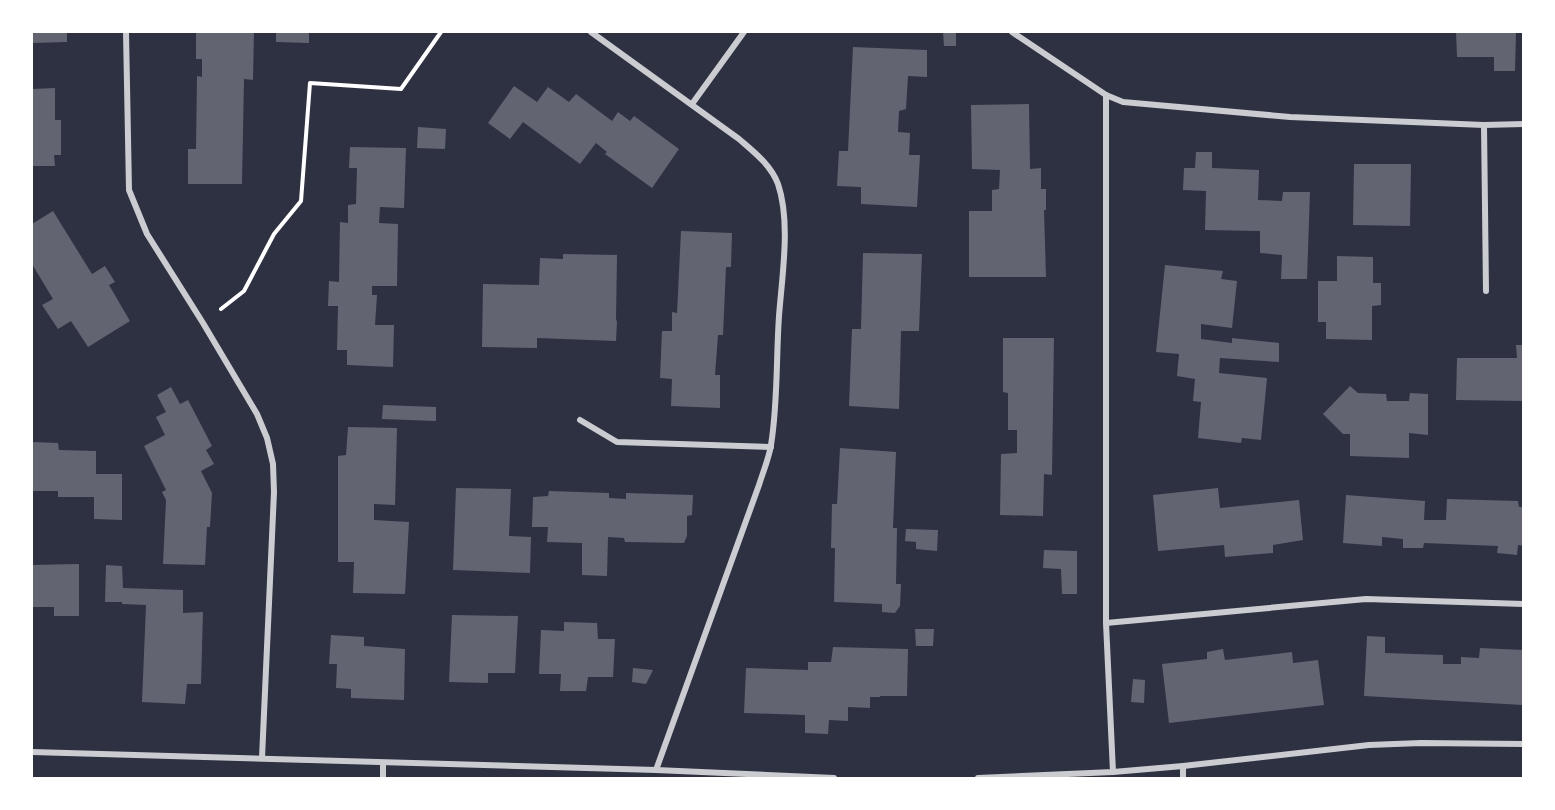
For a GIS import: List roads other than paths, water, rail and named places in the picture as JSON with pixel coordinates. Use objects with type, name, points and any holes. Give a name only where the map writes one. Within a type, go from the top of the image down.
[{"type":"street","points":[[126,32],[129,190],[147,234],[204,323],[257,414],[267,438],[273,464],[274,492],[262,758]]},
{"type":"street","points":[[591,32],[692,104],[761,158],[777,182],[783,208],[784,234],[771,447],[656,770]]},
{"type":"street","points":[[692,104],[744,32]]},
{"type":"street","points":[[1012,32],[1106,95],[1123,102],[1266,116],[1484,125],[1524,124]]},
{"type":"street","points":[[1106,95],[1106,623],[1113,772]]},
{"type":"street","points":[[1484,125],[1486,291]]},
{"type":"street","points":[[580,420],[617,442],[771,447]]},
{"type":"street","points":[[1106,623],[1366,599],[1524,604]]},
{"type":"street","points":[[978,778],[1113,772],[1369,745],[1524,744]]},
{"type":"street","points":[[32,752],[656,770],[834,778]]},
{"type":"street","points":[[383,763],[383,778]]},
{"type":"street","points":[[1183,766],[1183,778]]}]
